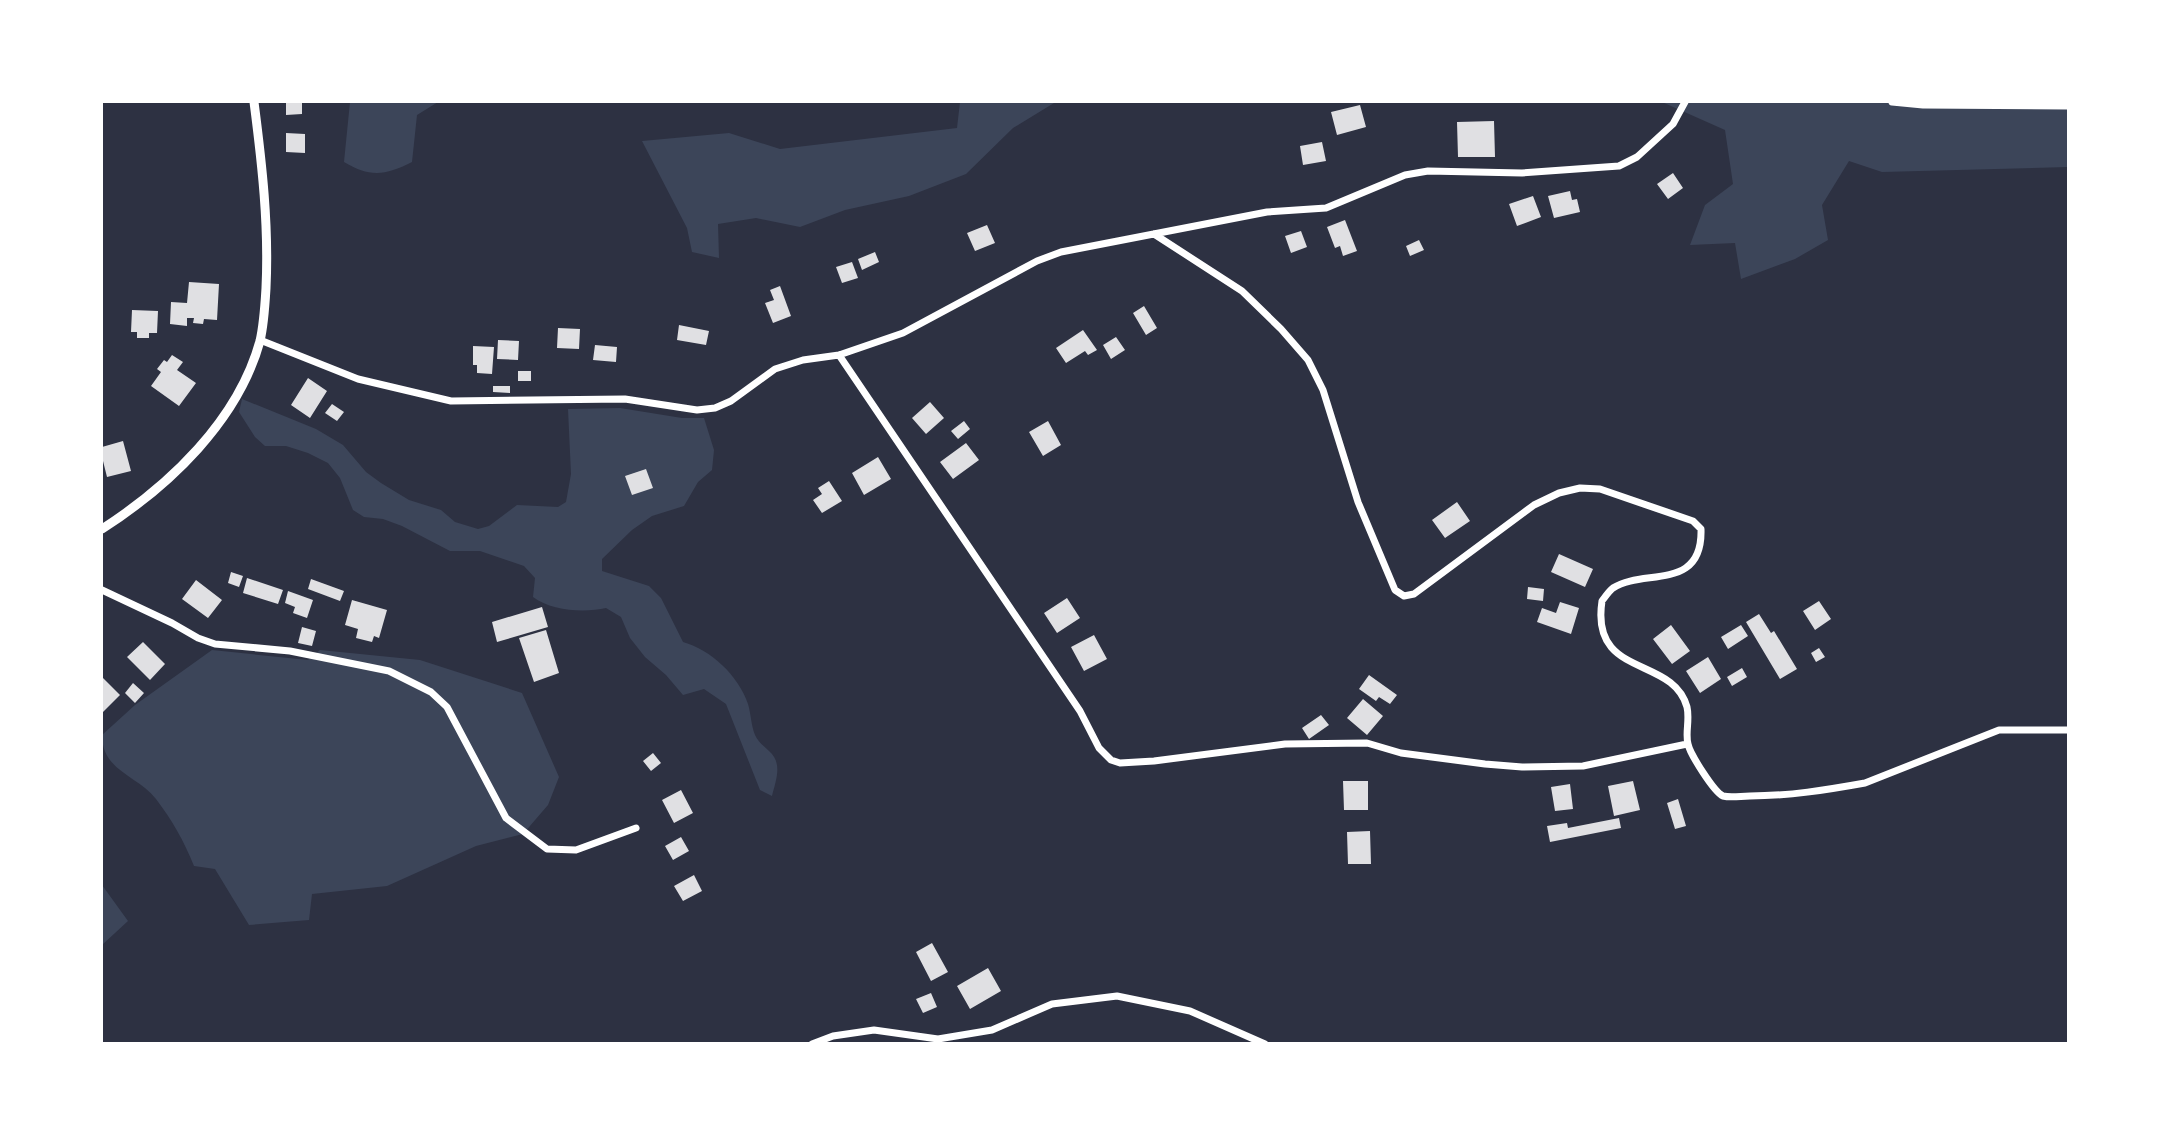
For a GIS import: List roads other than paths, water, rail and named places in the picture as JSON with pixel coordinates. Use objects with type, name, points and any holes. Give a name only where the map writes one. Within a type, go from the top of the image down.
[{"type":"street","points":[[102,528],[138,505],[182,467],[237,394],[260,340],[265,309],[267,221],[254,102]]},
{"type":"street","points":[[260,340],[358,379],[411,394],[451,401],[625,398],[697,410],[715,408],[731,401],[775,369],[803,360],[838,355],[903,333],[1037,261],[1061,252],[1267,212],[1326,208],[1405,175],[1428,171],[1522,173],[1619,166],[1637,157],[1674,124],[1685,102]]},
{"type":"street","points":[[1892,102],[1923,105],[2068,106]]},
{"type":"street","points":[[1154,234],[1242,291],[1308,360],[1324,390],[1358,502],[1395,590],[1404,596],[1414,594],[1534,505],[1559,493],[1580,488],[1600,489],[1693,522],[1701,529],[1697,554],[1686,568],[1670,575],[1612,588],[1602,601],[1601,610],[1608,645],[1618,654],[1680,690],[1690,720],[1687,744],[1715,791],[1725,797],[1790,796],[1866,783],[1999,730],[2068,730]]},
{"type":"street","points":[[838,355],[1080,711],[1100,748],[1111,760],[1120,763],[1154,761],[1285,744],[1367,743],[1401,753],[1485,764],[1522,767],[1583,766],[1687,744]]},
{"type":"street","points":[[102,590],[215,644],[290,651],[389,671],[431,692],[447,708],[506,818],[547,849],[576,850],[636,828]]},
{"type":"street","points":[[812,1044],[834,1036],[874,1030],[938,1039],[992,1030],[1052,1004],[1117,996],[1190,1011],[1265,1044]]}]
